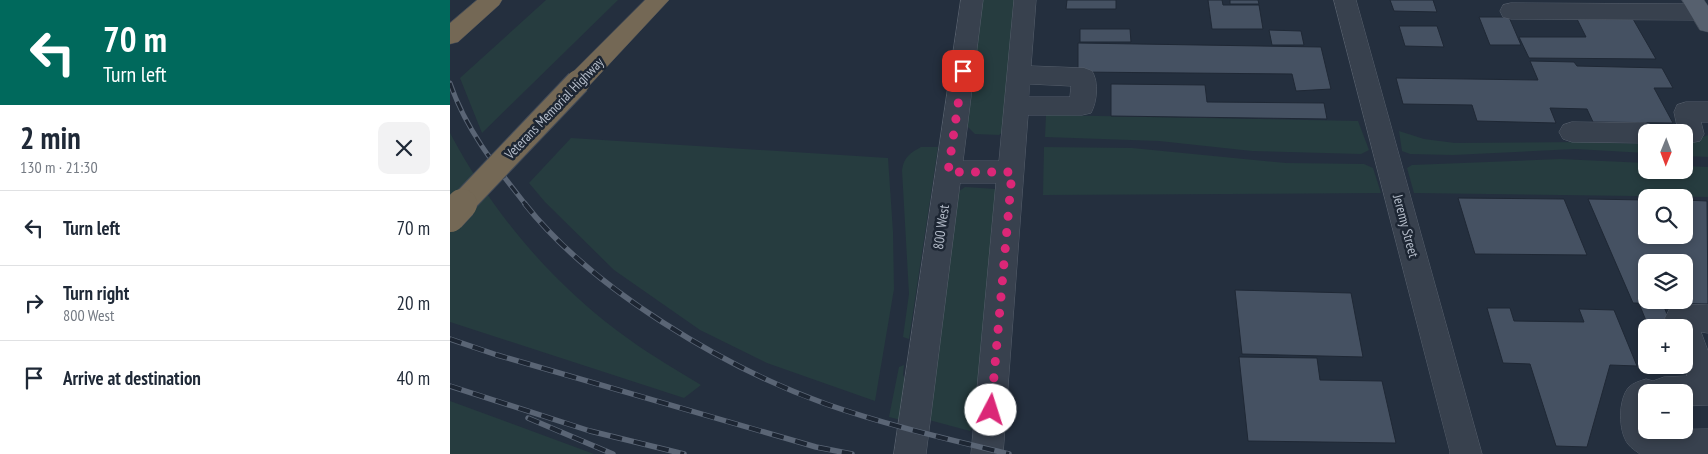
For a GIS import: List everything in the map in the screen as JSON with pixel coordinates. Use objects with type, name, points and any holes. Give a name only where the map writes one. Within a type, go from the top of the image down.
[{"type":"highway","name":"Veterans Memorial Highway","points":[[450,218],[658,0]]},
{"type":"highway","points":[[450,36],[472,8]]},
{"type":"street","name":"800 West","points":[[910,454],[972,0]]},
{"type":"street","points":[[988,454],[1025,0]]},
{"type":"street","name":"Jeremy Street","points":[[1345,0],[1466,452]]},
{"type":"street","points":[[1511,11],[1700,12]]},
{"type":"street","points":[[1017,106],[1082,106],[1084,77],[1019,75]]},
{"type":"street","points":[[1689,124],[1686,112],[1708,112]]},
{"type":"street","points":[[1572,132],[1638,133]]},
{"type":"street","points":[[948,172],[1012,172]]},
{"type":"street","points":[[1681,319],[1708,319]]},
{"type":"street","points":[[1693,343],[1708,390],[1693,391]]},
{"type":"street","points":[[1638,407],[1638,424]]},
{"type":"street","points":[[1648,439],[1654,444],[1708,446]]},
{"type":"green space","points":[[546,0],[618,0],[482,133],[460,78]]},
{"type":"green space","points":[[982,0],[1019,0],[1007,128],[999,135],[975,134],[967,126]]},
{"type":"green space","points":[[1046,115],[1358,121],[1369,150],[1361,154],[1252,151],[1159,141],[1045,137]]},
{"type":"green space","points":[[1399,131],[1424,139],[1455,143],[1583,142],[1638,144],[1638,153],[1575,149],[1453,155],[1410,154],[1402,151]]},
{"type":"green space","points":[[450,133],[467,163],[506,220],[551,273],[576,297],[630,340],[701,385],[684,398],[450,322]]},
{"type":"green space","points":[[1708,135],[1708,157],[1693,156],[1693,141]]},
{"type":"green space","points":[[571,138],[888,158],[893,232],[894,289],[875,401],[767,363],[700,330],[614,270],[545,202],[529,183]]},
{"type":"green space","points":[[921,147],[938,147],[909,339],[903,337],[909,294],[902,170],[908,156]]},
{"type":"green space","points":[[1044,147],[1132,148],[1286,163],[1364,164],[1373,168],[1381,193],[1043,195]]},
{"type":"green space","points":[[1560,159],[1638,163],[1638,179],[1693,179],[1693,166],[1708,167],[1708,197],[1693,197],[1693,189],[1638,189],[1638,196],[1414,193],[1407,168],[1412,165]]},
{"type":"green space","points":[[965,187],[995,189],[999,195],[979,423],[970,431],[929,420],[955,194]]},
{"type":"green space","points":[[904,365],[903,375],[909,386],[905,421],[889,417],[899,367]]},
{"type":"green space","points":[[450,401],[594,454],[450,454]]},
{"type":"building","points":[[1067,0],[1116,0],[1116,9],[1066,9]]},
{"type":"building","points":[[1208,0],[1222,0],[1223,5],[1259,5],[1263,29],[1212,29]]},
{"type":"building","points":[[1230,0],[1258,0],[1259,4],[1230,4]]},
{"type":"building","points":[[1390,0],[1433,0],[1437,12],[1394,11]]},
{"type":"building","points":[[1479,17],[1509,17],[1521,45],[1490,45]]},
{"type":"building","points":[[1577,19],[1633,19],[1656,59],[1529,58],[1519,37],[1586,37]]},
{"type":"building","points":[[1399,26],[1437,26],[1444,47],[1405,46]]},
{"type":"building","points":[[1080,29],[1130,29],[1131,42],[1080,42]]},
{"type":"building","points":[[1269,30],[1301,31],[1304,45],[1272,45]]},
{"type":"building","points":[[1078,43],[1321,47],[1331,89],[1296,91],[1292,74],[1078,72]]},
{"type":"building","points":[[1530,61],[1574,62],[1577,66],[1662,68],[1673,88],[1654,88],[1673,123],[1593,122],[1587,109],[1550,108],[1556,123],[1477,121],[1472,105],[1403,104],[1396,78],[1538,80]]},
{"type":"building","points":[[1111,84],[1205,85],[1207,102],[1324,103],[1327,119],[1111,116]]},
{"type":"building","points":[[1458,198],[1564,199],[1587,255],[1475,254]]},
{"type":"building","points":[[1588,199],[1638,200],[1638,244],[1693,244],[1693,200],[1707,201],[1708,304],[1693,304],[1693,254],[1638,254],[1638,303],[1633,303]]},
{"type":"building","points":[[1235,290],[1351,293],[1363,357],[1242,354]]},
{"type":"building","points":[[1487,308],[1510,308],[1514,321],[1584,322],[1579,309],[1614,310],[1637,366],[1610,365],[1587,447],[1556,446],[1530,364],[1503,363]]},
{"type":"building","points":[[1641,309],[1665,309],[1669,319],[1645,319]]},
{"type":"building","points":[[1239,357],[1317,358],[1320,380],[1382,381],[1396,443],[1248,441]]},
{"type":"railway","points":[[450,83],[464,117],[473,132],[526,205]]},
{"type":"railway","points":[[525,204],[553,236],[586,266],[623,295],[663,322],[746,370],[787,389],[849,412],[1009,454]]},
{"type":"railway","points":[[450,339],[497,355],[816,447],[852,454]]},
{"type":"railway","points":[[450,386],[590,431],[684,454]]},
{"type":"railway","points":[[528,418],[613,454]]},
{"type":"route","points":[[963,71],[948,172],[1012,172],[991,410]]}]
